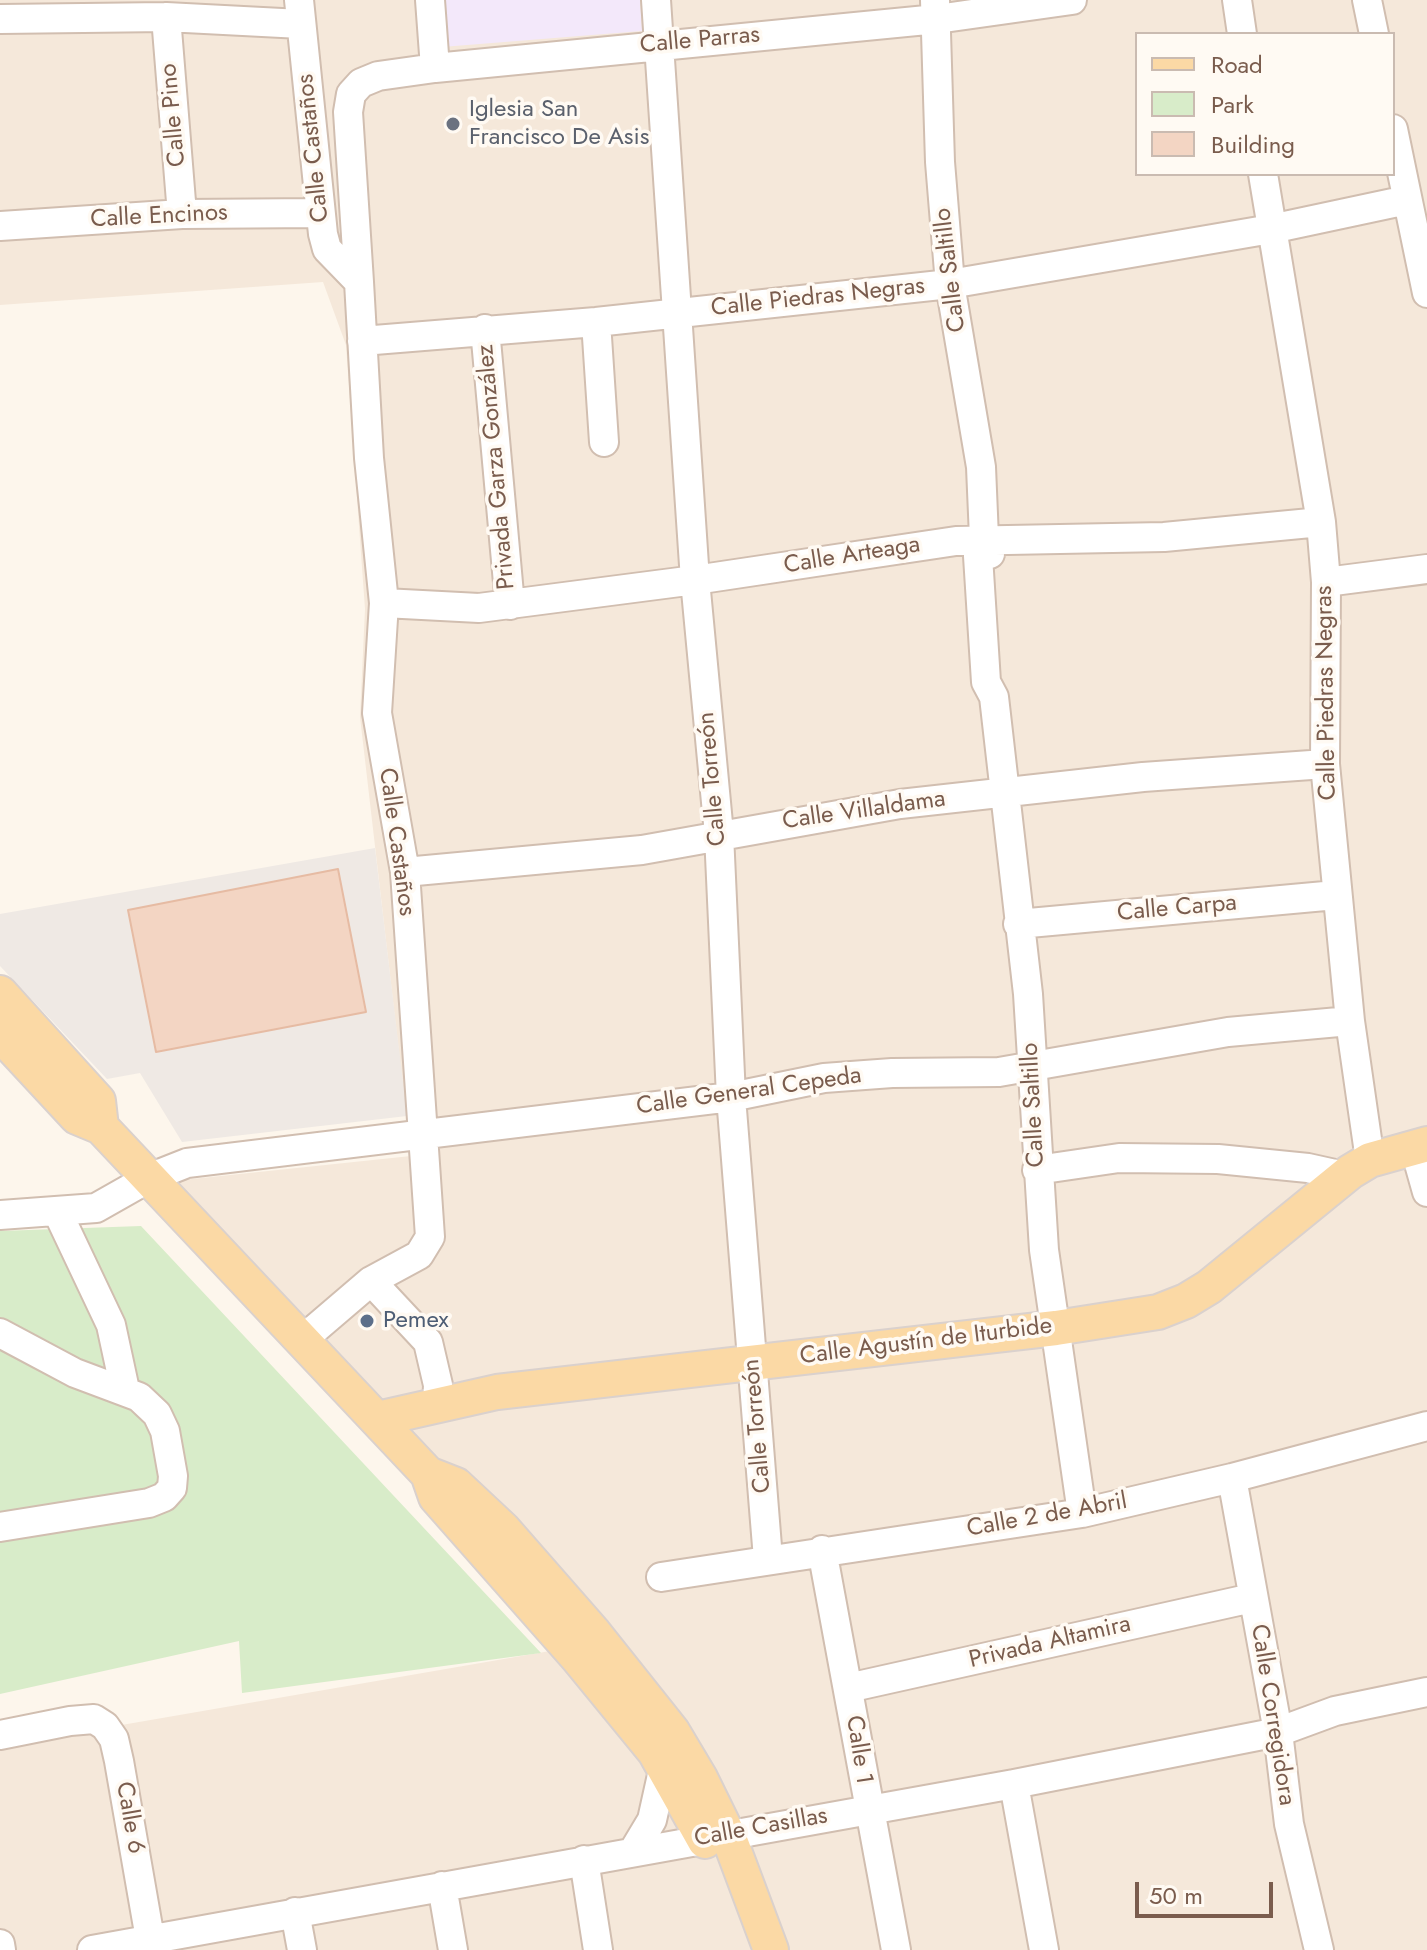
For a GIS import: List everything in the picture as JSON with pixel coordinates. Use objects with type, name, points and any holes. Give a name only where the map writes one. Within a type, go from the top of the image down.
[{"type":"main road","points":[[0,993],[98,1101],[101,1127]]},
{"type":"main road","points":[[0,1034],[77,1117],[101,1127],[428,1474],[436,1497],[578,1658],[664,1766],[715,1837],[748,1950]]},
{"type":"main road","name":"Calle Agustín de Iturbide","points":[[377,1419],[497,1392],[1056,1328],[1158,1312],[1186,1301],[1235,1268],[1357,1168],[1421,1145]]},
{"type":"main road","points":[[428,1474],[456,1485],[503,1529],[594,1633],[672,1731],[715,1837],[771,1950]]},
{"type":"street","points":[[430,0],[435,68]]},
{"type":"street","name":"Calle Torreón","points":[[656,0],[695,580],[719,834],[731,1097],[768,1559]]},
{"type":"street","name":"Calle Parras","points":[[348,112],[351,94],[361,83],[378,76],[936,10],[1072,0]]},
{"type":"street","points":[[1237,0],[1242,32]]},
{"type":"street","points":[[1367,0],[1374,32]]},
{"type":"street","name":"Calle Saltillo","points":[[936,10],[940,162],[950,284],[981,467],[984,538],[978,556],[986,682],[994,697],[1028,994],[1037,1170],[1082,1513]]},
{"type":"street","points":[[0,19],[300,12]]},
{"type":"street","name":"Calle Castaños","points":[[300,12],[319,213],[327,249],[359,282]]},
{"type":"street","name":"Calle Pino","points":[[166,17],[182,214]]},
{"type":"street","name":"Calle Castaños","points":[[302,1340],[371,1281],[419,1255],[430,1237],[405,872],[377,713],[384,603],[369,458],[348,112]]},
{"type":"street","points":[[1395,139],[1427,293]]},
{"type":"street","name":"Calle Piedras Negras","points":[[1263,176],[1321,522],[1326,582],[1325,764],[1350,1021],[1357,1168]]},
{"type":"street","name":"Calle Piedras Negras","points":[[362,341],[596,322],[950,284],[1271,229],[1407,200]]},
{"type":"street","name":"Calle Encinos","points":[[0,226],[182,214],[319,213]]},
{"type":"street","points":[[596,322],[604,442]]},
{"type":"street","name":"Privada Garza González","points":[[485,329],[510,605]]},
{"type":"street","name":"Calle Arteaga","points":[[384,603],[449,608],[510,605],[984,538],[1164,537],[1321,522]]},
{"type":"street","points":[[1326,582],[1427,569]]},
{"type":"street","name":"Calle Villaldama","points":[[405,872],[642,850],[900,804],[1143,777],[1325,764]]},
{"type":"street","name":"Calle Carpa","points":[[1018,924],[1336,895]]},
{"type":"street","name":"Calle General Cepeda","points":[[0,1215],[96,1208],[149,1178],[187,1163],[422,1132],[731,1097],[824,1078],[892,1073],[970,1075],[1228,1032],[1350,1021]]},
{"type":"street","points":[[1421,1145],[1427,1192]]},
{"type":"street","points":[[1037,1170],[1119,1158],[1218,1159],[1308,1168],[1357,1168]]},
{"type":"street","points":[[57,1211],[111,1325],[125,1390]]},
{"type":"street","points":[[371,1281],[428,1342],[438,1385],[437,1405]]},
{"type":"street","points":[[0,1333],[75,1373],[125,1390],[157,1414],[170,1458],[172,1488],[164,1497],[149,1503],[0,1527]]},
{"type":"street","name":"Calle 2 de Abril","points":[[661,1577],[822,1550],[1082,1513],[1232,1478],[1427,1426]]},
{"type":"street","name":"Calle Corregidora","points":[[1232,1478],[1278,1732],[1289,1824],[1319,1950]]},
{"type":"street","name":"Calle 1","points":[[822,1550],[896,1950]]},
{"type":"street","name":"Privada Altamira","points":[[848,1688],[1252,1598]]},
{"type":"street","name":"Calle Casillas","points":[[92,1950],[151,1945],[295,1912],[1014,1784],[1278,1732],[1335,1711],[1427,1692]]},
{"type":"street","name":"Calle 6","points":[[0,1735],[70,1721],[94,1719],[105,1726],[114,1739],[151,1945]]},
{"type":"street","points":[[634,1850],[652,1820],[664,1766]]},
{"type":"street","points":[[1014,1784],[1044,1950]]},
{"type":"street","points":[[584,1860],[598,1950]]},
{"type":"street","points":[[442,1886],[453,1950]]},
{"type":"street","points":[[295,1912],[302,1950]]},
{"type":"street","points":[[0,1944],[1,1950]]},
{"type":"shaded area","points":[[0,0],[1427,0],[1427,1950],[0,1950],[0,1746],[579,1646],[154,1183],[411,1156],[360,717],[365,609],[346,345],[323,282],[0,305]]},
{"type":"shaded area","points":[[438,0],[640,0],[642,31],[442,47]]},
{"type":"shaded area","points":[[375,848],[407,1116],[182,1142],[140,1073],[107,1079],[0,966],[0,914]]},
{"type":"green space","points":[[141,1226],[541,1653],[242,1693],[239,1641],[0,1694],[0,1231]]},
{"type":"building","points":[[338,869],[366,1012],[156,1052],[128,910]]},
{"type":"place","name":"Iglesia San Francisco De Asis","points":[[453,124]]},
{"type":"place","name":"Pemex","points":[[367,1321]]}]
